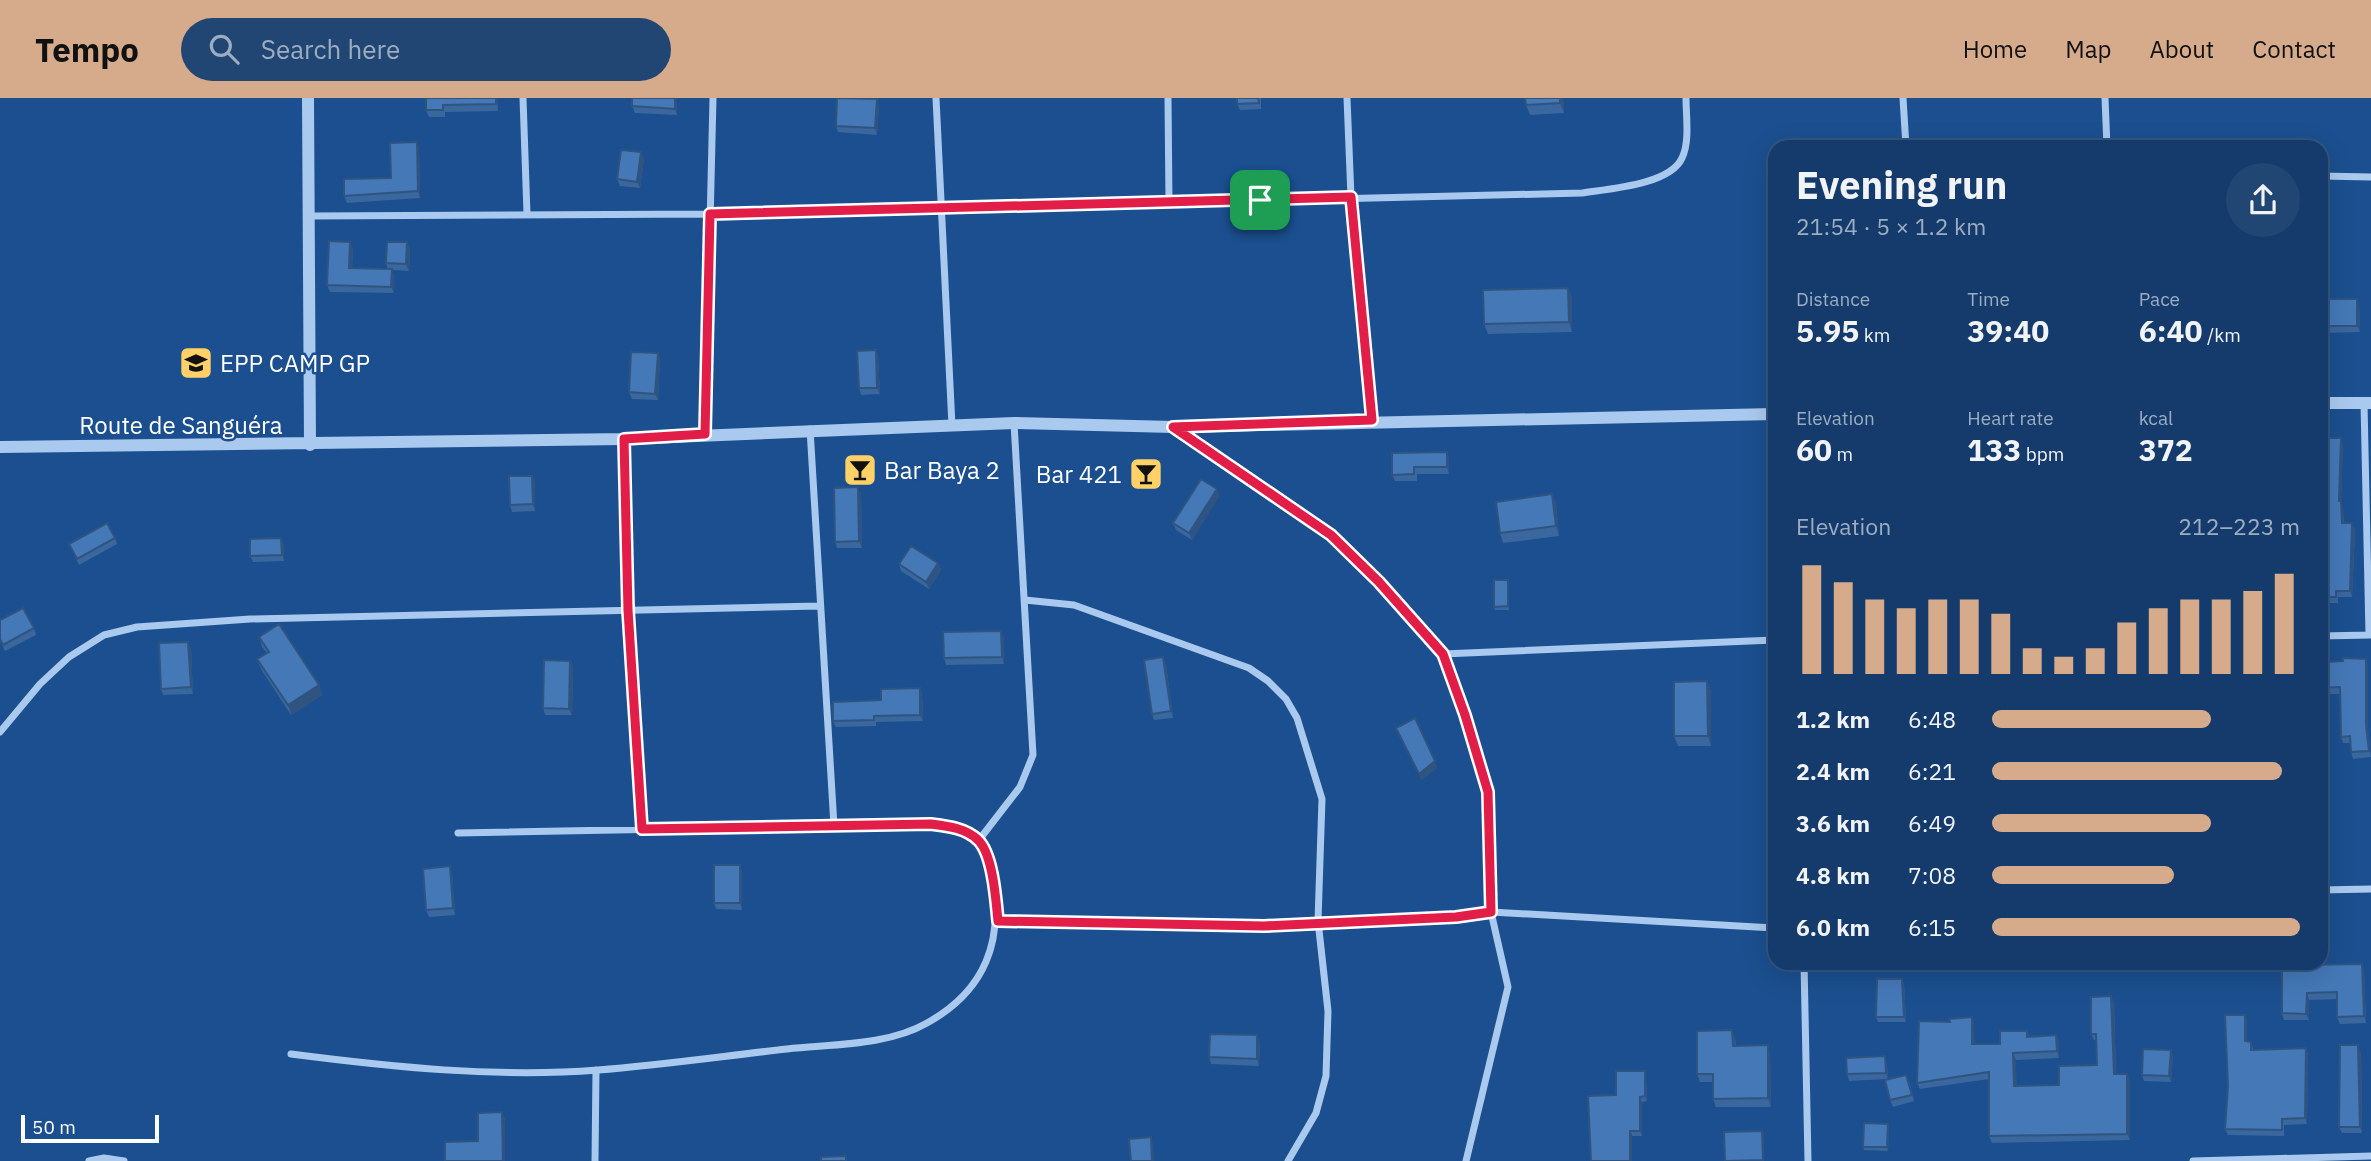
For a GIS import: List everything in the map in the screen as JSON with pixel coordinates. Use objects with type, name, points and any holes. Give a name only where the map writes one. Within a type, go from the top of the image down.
[{"type":"street","name":"Route de Sanguéra","points":[[0,447],[310,445],[308,98]]},
{"type":"street","points":[[523,98],[527,214]]},
{"type":"street","points":[[705,434],[713,98]]},
{"type":"street","points":[[936,98],[952,426]]},
{"type":"street","points":[[1168,98],[1169,203]]},
{"type":"street","points":[[1347,98],[1351,197],[1372,420]]},
{"type":"street","points":[[309,216],[710,214],[1581,193],[1654,179],[1677,167],[1682,159],[1686,98]]},
{"type":"street","points":[[1903,98],[1906,140]]},
{"type":"street","points":[[2105,98],[2107,140]]},
{"type":"street","points":[[2328,176],[2371,177]]},
{"type":"street","points":[[2328,403],[2368,403],[2370,635],[2328,636]]},
{"type":"street","points":[[310,445],[624,439],[810,429],[1014,423],[1173,427],[1372,420],[1768,414]]},
{"type":"street","points":[[979,840],[1020,787],[1032,755],[1014,423]]},
{"type":"street","points":[[1173,427],[1331,535],[1379,582],[1443,654],[1488,792],[1491,912],[1508,987],[1466,1161]]},
{"type":"street","points":[[810,429],[818,606],[834,826]]},
{"type":"street","points":[[624,439],[628,610],[642,829]]},
{"type":"street","points":[[1025,600],[1074,605],[1178,640],[1249,668],[1268,681],[1286,699],[1308,745],[1322,799],[1318,921],[1328,1011],[1326,1076],[1316,1113],[1288,1161]]},
{"type":"street","points":[[0,732],[40,684],[69,657],[104,635],[137,627],[250,619],[818,606]]},
{"type":"street","points":[[1443,654],[1768,640]]},
{"type":"street","points":[[291,1054],[430,1068],[596,1070],[906,1034],[953,1007],[974,984],[989,957],[998,921],[987,859],[979,840],[956,828],[931,824],[458,833]]},
{"type":"street","points":[[2328,890],[2371,889]]},
{"type":"street","points":[[998,921],[1264,926],[1318,921],[1456,917],[1491,912],[1768,928]]},
{"type":"street","points":[[1804,970],[1808,1161]]},
{"type":"street","points":[[595,1161],[596,1070]]},
{"type":"street","points":[[2193,1161],[2371,1156]]},
{"type":"street","points":[[89,1161],[104,1158],[124,1161]]},
{"type":"building","points":[[426,98],[496,98],[496,104],[443,105],[443,110],[426,110]]},
{"type":"building","points":[[632,98],[675,98],[675,109],[632,106]]},
{"type":"building","points":[[837,98],[877,99],[875,128],[836,126]]},
{"type":"building","points":[[1237,98],[1258,98],[1259,103],[1237,104]]},
{"type":"building","points":[[1525,98],[1560,98],[1560,103],[1526,105]]},
{"type":"building","points":[[417,142],[418,191],[344,196],[344,179],[391,178],[390,143]]},
{"type":"building","points":[[621,150],[641,152],[637,182],[617,179]]},
{"type":"building","points":[[329,241],[350,242],[349,268],[392,269],[391,287],[327,285]]},
{"type":"building","points":[[387,242],[407,242],[406,264],[386,263]]},
{"type":"building","points":[[1568,288],[1569,322],[1484,324],[1483,290]]},
{"type":"building","points":[[2328,299],[2357,299],[2357,326],[2328,326]]},
{"type":"building","points":[[876,350],[877,388],[859,388],[857,351]]},
{"type":"building","points":[[631,352],[658,353],[655,394],[629,392]]},
{"type":"building","points":[[2328,438],[2341,438],[2339,501],[2342,523],[2352,523],[2350,591],[2336,591],[2336,597],[2328,597]]},
{"type":"building","points":[[1447,452],[1447,467],[1414,467],[1414,474],[1392,475],[1392,453]]},
{"type":"building","points":[[509,476],[532,476],[533,504],[510,505]]},
{"type":"building","points":[[1201,479],[1217,489],[1189,533],[1173,523]]},
{"type":"building","points":[[858,487],[859,541],[835,542],[834,488]]},
{"type":"building","points":[[1552,494],[1556,526],[1500,533],[1496,502]]},
{"type":"building","points":[[107,523],[115,538],[77,559],[69,544]]},
{"type":"building","points":[[281,538],[282,555],[250,556],[250,539]]},
{"type":"building","points":[[911,546],[938,563],[926,582],[899,564]]},
{"type":"building","points":[[1494,580],[1508,580],[1508,606],[1494,607]]},
{"type":"building","points":[[23,608],[34,628],[3,645],[0,639],[0,620]]},
{"type":"building","points":[[279,624],[319,685],[288,705],[257,659],[269,652],[259,637]]},
{"type":"building","points":[[1001,631],[1002,657],[944,658],[943,632]]},
{"type":"building","points":[[188,642],[191,687],[161,689],[159,643]]},
{"type":"building","points":[[1163,657],[1171,711],[1152,714],[1144,660]]},
{"type":"building","points":[[2343,658],[2366,659],[2366,725],[2369,751],[2351,752],[2350,736],[2341,737],[2340,687],[2328,688],[2328,662],[2343,661]]},
{"type":"building","points":[[544,660],[570,661],[569,709],[543,708]]},
{"type":"building","points":[[1707,681],[1708,736],[1674,736],[1674,682]]},
{"type":"building","points":[[920,688],[920,715],[874,716],[874,720],[833,721],[833,702],[881,700],[881,689]]},
{"type":"building","points":[[1415,718],[1435,761],[1419,774],[1396,728]]},
{"type":"building","points":[[714,865],[740,865],[740,903],[714,903]]},
{"type":"building","points":[[450,866],[453,908],[426,910],[423,869]]},
{"type":"building","points":[[2362,964],[2364,1016],[2337,1017],[2337,992],[2307,993],[2306,1014],[2282,1013],[2282,970],[2328,970],[2328,965]]},
{"type":"building","points":[[1877,979],[1902,979],[1904,1017],[1876,1017]]},
{"type":"building","points":[[2111,996],[2114,1074],[2127,1074],[2127,1134],[1989,1136],[1989,1072],[1917,1083],[1919,1021],[1950,1022],[1949,1019],[1972,1017],[1972,1044],[2000,1044],[2000,1031],[2027,1031],[2027,1037],[2056,1035],[2057,1051],[2013,1053],[2014,1086],[2059,1085],[2059,1066],[2097,1065],[2096,1034],[2091,1034],[2091,997]]},
{"type":"building","points":[[2225,1015],[2245,1015],[2245,1041],[2251,1042],[2251,1050],[2306,1048],[2305,1118],[2282,1119],[2282,1130],[2225,1129],[2228,1086]]},
{"type":"building","points":[[1732,1030],[1733,1046],[1768,1045],[1768,1098],[1713,1099],[1713,1074],[1697,1074],[1697,1031]]},
{"type":"building","points":[[1210,1034],[1257,1035],[1257,1059],[1209,1057]]},
{"type":"building","points":[[2340,1045],[2358,1045],[2360,1127],[2339,1127]]},
{"type":"building","points":[[2143,1049],[2171,1050],[2169,1076],[2142,1075]]},
{"type":"building","points":[[1885,1056],[1886,1073],[1847,1074],[1846,1058]]},
{"type":"building","points":[[1616,1071],[1645,1071],[1645,1096],[1640,1097],[1640,1131],[1630,1131],[1630,1161],[1591,1161],[1588,1096],[1616,1095]]},
{"type":"building","points":[[1906,1075],[1912,1095],[1890,1100],[1885,1080]]},
{"type":"building","points":[[502,1112],[503,1161],[445,1161],[445,1142],[478,1141],[478,1113]]},
{"type":"building","points":[[1864,1123],[1888,1124],[1887,1147],[1863,1147]]},
{"type":"building","points":[[1762,1131],[1763,1160],[1725,1161],[1724,1132]]},
{"type":"building","points":[[1151,1137],[1152,1161],[1131,1161],[1129,1139]]},
{"type":"building","points":[[846,1156],[846,1161],[821,1161],[821,1157]]},
{"type":"place","name":"EPP CAMP GP","points":[[196,363]]},
{"type":"place","name":"Bar Baya 2","points":[[860,470]]},
{"type":"place","name":"Bar 421","points":[[1146,474]]},
{"type":"route","points":[[1351,197],[1372,420],[1173,427],[1331,535],[1379,582],[1443,654],[1488,792],[1491,912],[1456,917],[1318,921],[1264,926],[998,921],[987,859],[979,840],[956,828],[931,824],[642,829],[628,610],[624,439],[705,434],[710,214],[1260,200],[1351,197]]}]
